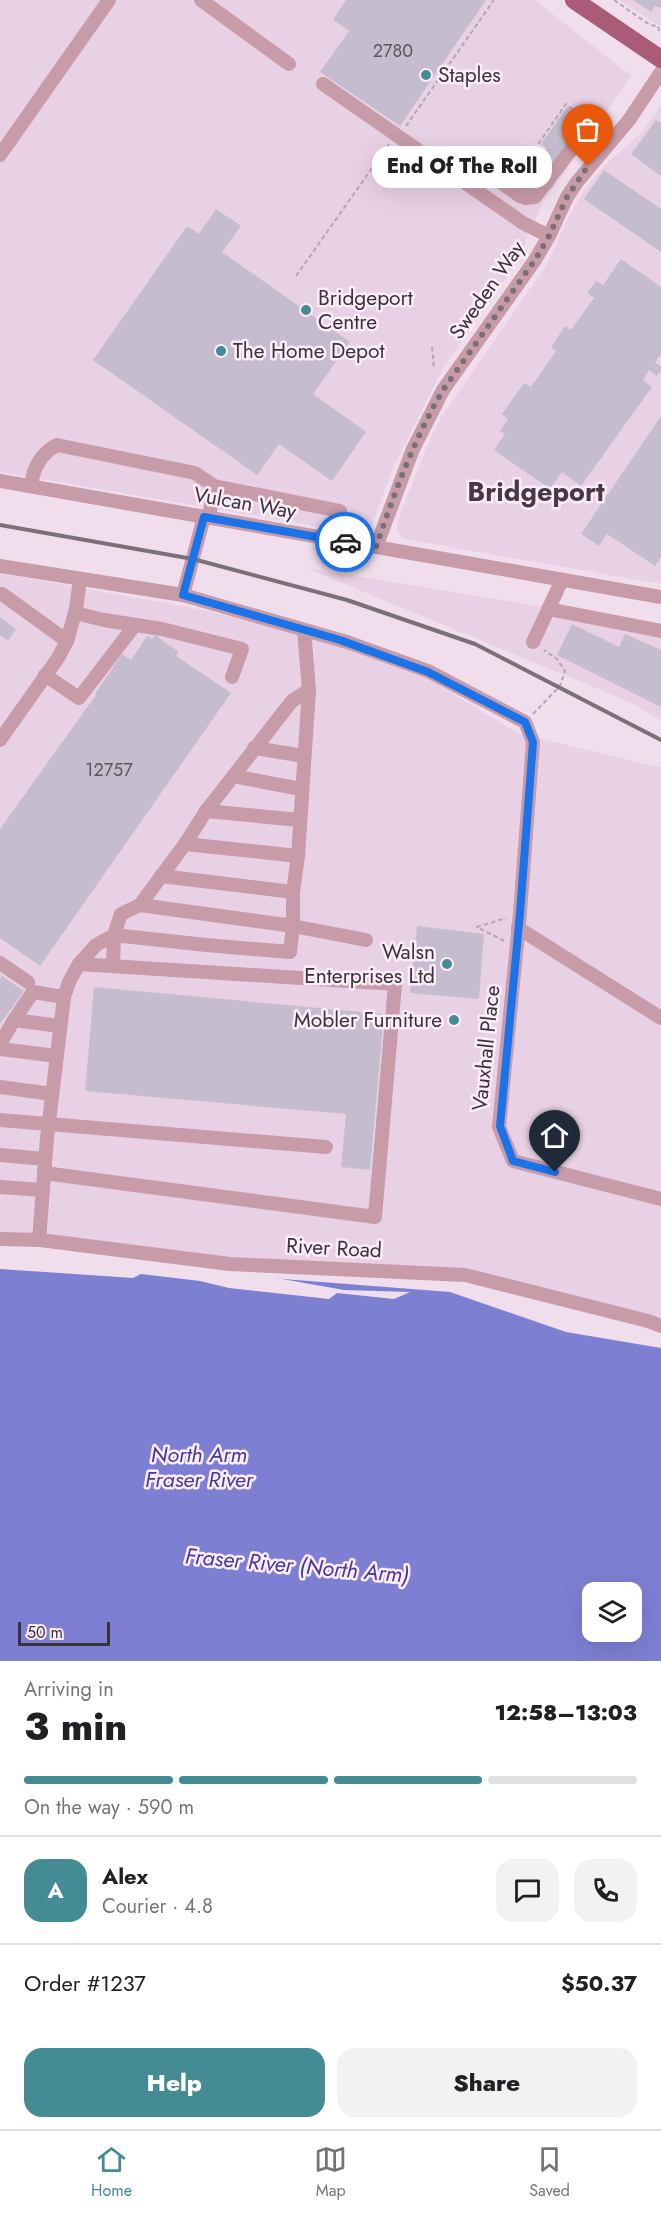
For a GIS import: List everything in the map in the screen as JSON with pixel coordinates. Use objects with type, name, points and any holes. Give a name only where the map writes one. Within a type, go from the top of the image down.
[{"type":"main road","points":[[574,0],[661,59]]},
{"type":"street","points":[[0,155],[109,0]]},
{"type":"street","points":[[201,0],[288,64]]},
{"type":"street","name":"Sweden Way","points":[[376,547],[413,450],[443,390],[535,260],[577,182],[629,120],[661,72]]},
{"type":"street","points":[[323,84],[523,223],[549,236]]},
{"type":"street","points":[[488,173],[520,196],[531,198],[538,194],[583,134],[586,123],[585,112]]},
{"type":"street","points":[[31,486],[33,470],[48,450],[57,445],[195,473],[214,486],[340,511],[334,540]]},
{"type":"street","name":"Vulcan Way","points":[[0,481],[562,580],[660,595]]},
{"type":"street","points":[[183,595],[214,486]]},
{"type":"street","points":[[0,566],[183,595],[346,642],[428,672],[525,722]]},
{"type":"street","points":[[0,740],[67,641],[75,613],[80,579]]},
{"type":"street","points":[[533,642],[562,580]]},
{"type":"street","points":[[2,594],[67,641]]},
{"type":"street","points":[[548,609],[661,631]]},
{"type":"street","points":[[75,613],[162,629],[242,649],[231,677]]},
{"type":"street","points":[[45,675],[79,698],[135,625]]},
{"type":"street","points":[[287,977],[293,926],[293,892],[298,856],[309,690],[304,630]]},
{"type":"street","points":[[113,966],[114,935],[121,914],[140,905],[206,811],[254,748],[292,700],[309,690]]},
{"type":"street","name":"Vauxhall Place","points":[[525,722],[533,742],[519,928],[500,1126],[513,1161],[661,1199]]},
{"type":"street","points":[[254,748],[304,756]]},
{"type":"street","points":[[233,776],[301,789]]},
{"type":"street","points":[[206,811],[299,820]]},
{"type":"street","points":[[185,844],[298,856]]},
{"type":"street","points":[[160,876],[293,892]]},
{"type":"street","points":[[140,905],[293,926],[366,940]]},
{"type":"street","points":[[519,928],[661,1018]]},
{"type":"street","points":[[39,1240],[42,1190],[64,997],[79,964],[96,945],[114,935],[290,952]]},
{"type":"street","points":[[205,971],[206,945]]},
{"type":"street","points":[[0,963],[28,982]]},
{"type":"street","points":[[0,1155],[45,1166],[375,1217],[395,984],[79,964]]},
{"type":"street","points":[[0,1044],[33,992],[64,997]]},
{"type":"street","points":[[14,1020],[60,1026]]},
{"type":"street","points":[[0,1049],[57,1056]]},
{"type":"street","points":[[0,1087],[52,1094]]},
{"type":"street","points":[[0,1120],[326,1147]]},
{"type":"street","points":[[0,1187],[42,1190]]},
{"type":"street","name":"River Road","points":[[0,1239],[39,1240],[230,1264],[465,1275],[661,1326]]},
{"type":"path","points":[[401,133],[494,0]]},
{"type":"path","points":[[614,0],[650,25],[658,26],[659,31]]},
{"type":"path","points":[[534,150],[565,106]]},
{"type":"path","points":[[603,113],[609,118]]},
{"type":"path","points":[[296,276],[390,142]]},
{"type":"path","points":[[432,347],[434,369]]},
{"type":"path","points":[[525,722],[560,686],[565,671],[557,658],[533,642]]},
{"type":"path","points":[[517,948],[477,927],[520,913]]},
{"type":"shaded area","name":"Bridgeport Centre","points":[[0,0],[535,0],[631,76],[543,203],[526,240],[524,253],[444,366],[392,470],[372,525],[366,530],[356,533],[0,472]]},
{"type":"shaded area","points":[[619,0],[661,0],[661,27]]},
{"type":"shaded area","points":[[661,105],[661,584],[404,539],[397,529],[398,520],[427,446],[442,416],[547,264],[584,190],[603,167],[642,132]]},
{"type":"shaded area","points":[[306,568],[661,626],[661,721],[632,703]]},
{"type":"shaded area","points":[[0,573],[203,610],[293,631],[362,653],[427,678],[517,733],[661,768],[661,1326],[465,1275],[230,1264],[0,1239]]},
{"type":"water","name":"North Arm Fraser River","points":[[0,1257],[450,1292],[566,1332],[661,1348],[661,1661],[0,1661]]},
{"type":"pier","points":[[0,1254],[248,1273],[344,1290],[410,1292],[394,1299],[337,1293],[329,1299],[229,1288],[200,1281],[141,1274],[133,1278],[0,1269]]},
{"type":"building","points":[[346,0],[486,0],[400,126],[320,72],[349,31],[333,20]]},
{"type":"building","points":[[633,0],[661,0],[661,8],[655,6],[651,12]]},
{"type":"building","points":[[567,107],[577,114],[582,122],[556,164],[543,155],[547,148],[541,144]]},
{"type":"building","points":[[656,120],[661,123],[661,176],[631,154]]},
{"type":"building","points":[[604,170],[661,209],[661,252],[584,199]]},
{"type":"building","name":"The Home Depot","points":[[216,209],[241,226],[222,252],[350,342],[313,394],[366,432],[332,481],[279,444],[257,475],[93,360],[187,226],[199,234]]},
{"type":"building","points":[[621,259],[661,287],[661,354],[655,362],[661,370],[657,376],[649,370],[643,380],[652,387],[581,486],[562,472],[550,489],[494,450],[505,434],[500,431],[508,419],[502,414],[524,383],[531,387],[556,351],[551,347],[565,326],[571,330],[594,298],[587,293],[596,281],[603,285]]},
{"type":"building","points":[[661,416],[661,557],[655,566],[607,534],[599,546],[581,534]]},
{"type":"building","points":[[0,617],[16,629],[8,641],[0,635]]},
{"type":"building","points":[[572,624],[619,647],[625,634],[661,650],[661,707],[557,655]]},
{"type":"building","points":[[155,635],[179,652],[176,656],[231,693],[40,966],[0,938],[0,829],[96,695],[122,654],[131,660],[147,636],[152,639]]},
{"type":"building","name":"Walsn Enterprises Ltd","points":[[417,926],[484,934],[479,999],[410,993]]},
{"type":"building","points":[[2,976],[24,991],[0,1024],[0,979]]},
{"type":"building","points":[[94,987],[384,1014],[370,1170],[341,1167],[346,1114],[85,1091]]},
{"type":"railway","points":[[0,525],[193,559],[347,600],[475,644],[661,740]]},
{"type":"way so far","points":[[345,542],[376,547],[413,450],[431,411],[443,390],[535,260],[567,197],[588,166]]},
{"type":"place","name":"Staples","points":[[426,75]]},
{"type":"place","name":"End Of The Roll","points":[[588,166]]},
{"type":"place","name":"Bridgeport Centre","points":[[306,310]]},
{"type":"place","name":"The Home Depot","points":[[221,351]]},
{"type":"place","name":"Walsn Enterprises Ltd","points":[[447,964]]},
{"type":"place","name":"Mobler Furniture","points":[[454,1020]]},
{"type":"district","name":"Bridgeport","points":[[536,492]]},
{"type":"route","points":[[345,542],[204,517],[183,595],[340,640],[428,672],[525,722],[533,742],[500,1126],[513,1161],[555,1172]]},
{"type":"water label","name":"Fraser River (North Arm)","points":[[297,1565]]}]
